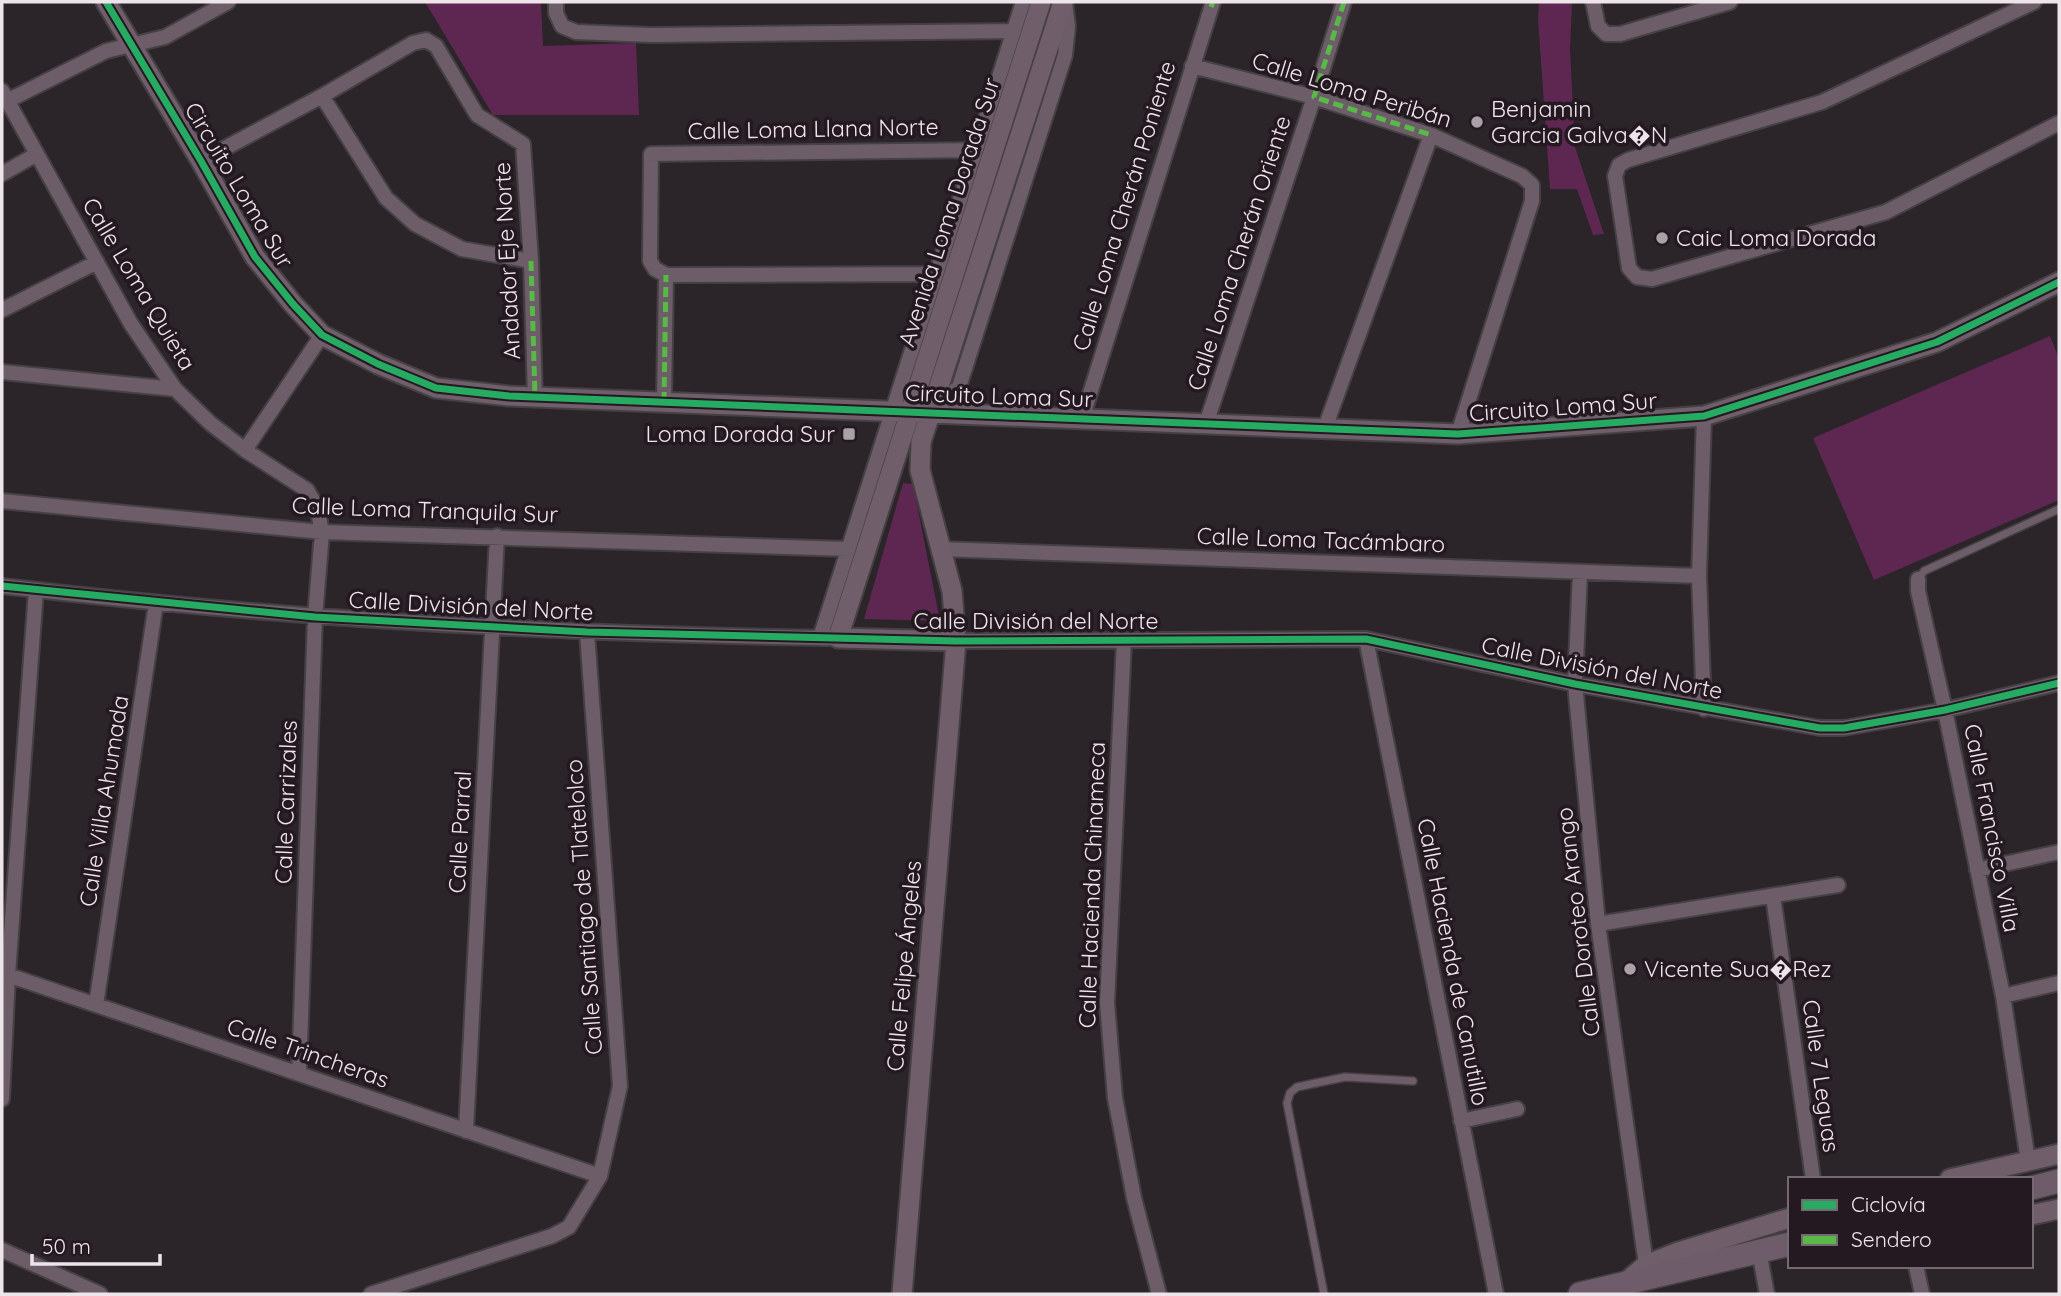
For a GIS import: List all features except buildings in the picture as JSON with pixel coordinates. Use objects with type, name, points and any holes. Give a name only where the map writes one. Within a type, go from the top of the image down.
[{"type":"main road","points":[[2033,1188],[2059,1181]]},
{"type":"main road","points":[[1580,1294],[1788,1244]]},
{"type":"street","name":"Circuito Loma Sur","points":[[106,2],[201,160],[255,257],[293,304],[322,335],[378,364],[436,388],[535,397],[1458,433],[1704,415],[1937,342],[2059,282]]},
{"type":"street","points":[[4,96],[106,51],[165,37],[228,2]]},
{"type":"street","points":[[556,2],[556,13],[562,26],[576,32],[651,35],[1014,31]]},
{"type":"street","name":"Avenida Loma Dorada Sur","points":[[829,638],[848,549],[901,411],[936,274],[1023,2]]},
{"type":"street","name":"Avenida Loma Dorada Sur","points":[[829,638],[901,411],[1041,2]]},
{"type":"street","name":"Avenida Loma Dorada Sur","points":[[956,641],[952,591],[920,470],[921,442],[1064,2]]},
{"type":"street","name":"Calle Loma Cherán Oriente","points":[[1206,424],[1344,2]]},
{"type":"street","points":[[1593,2],[1598,26],[1606,34],[1620,34],[1730,2]]},
{"type":"street","points":[[2034,2],[1822,102],[1628,160],[1619,165],[1615,176],[1629,268],[1637,276],[1652,279],[1886,212],[2059,123]]},
{"type":"street","name":"Calle Loma Cherán Poniente","points":[[1082,419],[1212,4]]},
{"type":"street","name":"Andador Eje Norte","points":[[322,96],[413,43],[426,40],[436,46],[477,116],[523,144],[531,261],[535,397]]},
{"type":"street","name":"Calle Loma Peribán","points":[[1192,66],[1314,97],[1431,135],[1522,176],[1532,185],[1532,201],[1458,433]]},
{"type":"street","name":"Calle Loma Quieta","points":[[4,96],[131,324],[175,389],[209,423],[307,490],[317,507],[322,532]]},
{"type":"street","points":[[201,160],[322,96],[386,198],[415,224],[462,249],[531,261]]},
{"type":"street","points":[[1325,428],[1431,135]]},
{"type":"street","name":"Calle Loma Llana Norte","points":[[661,272],[650,261],[651,154],[975,150]]},
{"type":"street","points":[[2,174],[37,154]]},
{"type":"street","points":[[2,310],[97,262]]},
{"type":"street","points":[[664,402],[661,272],[936,274]]},
{"type":"street","points":[[245,450],[322,335]]},
{"type":"street","points":[[2,372],[175,389]]},
{"type":"street","points":[[1704,415],[1699,576],[1704,709]]},
{"type":"street","name":"Calle Loma Tranquila Sur","points":[[2,501],[322,532],[848,549]]},
{"type":"street","name":"Calle Carrizales","points":[[299,1074],[315,617],[322,532]]},
{"type":"street","name":"Calle Parral","points":[[466,1131],[497,536]]},
{"type":"street","name":"Calle Loma Tacámbaro","points":[[940,549],[1699,576]]},
{"type":"street","name":"Calle Doroteo Arango","points":[[1580,572],[1575,684],[1598,924],[1646,1265]]},
{"type":"street","name":"Calle Francisco Villa","points":[[1918,579],[1918,591],[2003,996],[2028,1161]]},
{"type":"street","name":"Calle División del Norte","points":[[2,586],[315,617],[587,632],[956,641],[1366,639],[1575,684],[1821,728],[1844,728],[1945,710],[2059,683]]},
{"type":"street","points":[[2,1099],[5,974],[36,590]]},
{"type":"street","name":"Calle Villa Ahumada","points":[[96,1005],[156,603]]},
{"type":"street","name":"Calle Santiago de Tlatelolco","points":[[587,632],[620,1086],[600,1176]]},
{"type":"street","name":"Calle Hacienda de Canutillo","points":[[1366,639],[1496,1294]]},
{"type":"street","name":"Calle Hacienda Chinameca","points":[[1124,640],[1107,1003],[1115,1098],[1134,1198],[1159,1294]]},
{"type":"street","name":"Calle Felipe Ángeles","points":[[902,1294],[956,641]]},
{"type":"street","points":[[1977,870],[2059,852]]},
{"type":"street","points":[[1598,924],[1838,885]]},
{"type":"street","name":"Calle 7 Leguas","points":[[1773,896],[1813,1177]]},
{"type":"street","name":"Calle Trincheras","points":[[5,974],[600,1176]]},
{"type":"street","points":[[2003,996],[2059,983]]},
{"type":"street","points":[[1461,1121],[1517,1109]]},
{"type":"street","points":[[1959,1177],[2059,1154]]},
{"type":"street","points":[[371,1294],[552,1237],[569,1227],[600,1176]]},
{"type":"street","points":[[2033,1216],[2059,1209]]},
{"type":"street","points":[[1624,1284],[1646,1265],[1678,1252],[1788,1219]]},
{"type":"street","points":[[2,1250],[100,1294]]},
{"type":"street","points":[[1767,1294],[1759,1251],[1788,1254]]},
{"type":"street","points":[[1916,1268],[1922,1294]]},
{"type":"lane","name":"Calle Francisco Villa","points":[[1918,579],[1924,571],[2059,509]]},
{"type":"lane","points":[[1324,1294],[1287,1102],[1290,1093],[1297,1087],[1345,1077],[1413,1081]]},
{"type":"shaded area","points":[[425,2],[541,2],[543,46],[636,43],[639,115],[493,115]]},
{"type":"shaded area","points":[[1539,2],[1572,2],[1570,50],[1575,147],[1604,234],[1593,235],[1577,189],[1550,189]]},
{"type":"shaded area","points":[[2050,336],[2059,359],[2059,500],[1874,580],[1813,438]]},
{"type":"shaded area","points":[[903,483],[913,484],[940,621],[864,619]]},
{"type":"marked path","points":[[1211,7],[1213,2]]},
{"type":"marked path","points":[[1344,2],[1314,97],[1431,135]]},
{"type":"marked path","points":[[531,261],[535,397]]},
{"type":"marked path","points":[[664,402],[666,275]]},
{"type":"cycle path","points":[[106,2],[255,257],[293,304],[322,335],[378,364],[436,388],[509,396],[1458,434],[1704,416],[1937,342],[2059,282]]},
{"type":"cycle path","points":[[2,586],[315,617],[587,632],[956,641],[1366,639],[1575,684],[1820,728],[1844,728],[1945,710],[2059,683]]},
{"type":"place","name":"Benjamin Garcia Galva�N","points":[[1477,122]]},
{"type":"place","name":"Caic Loma Dorada","points":[[1662,238]]},
{"type":"place","name":"Loma Dorada Sur","points":[[849,434]]},
{"type":"place","name":"Vicente Sua�Rez","points":[[1630,969]]}]
